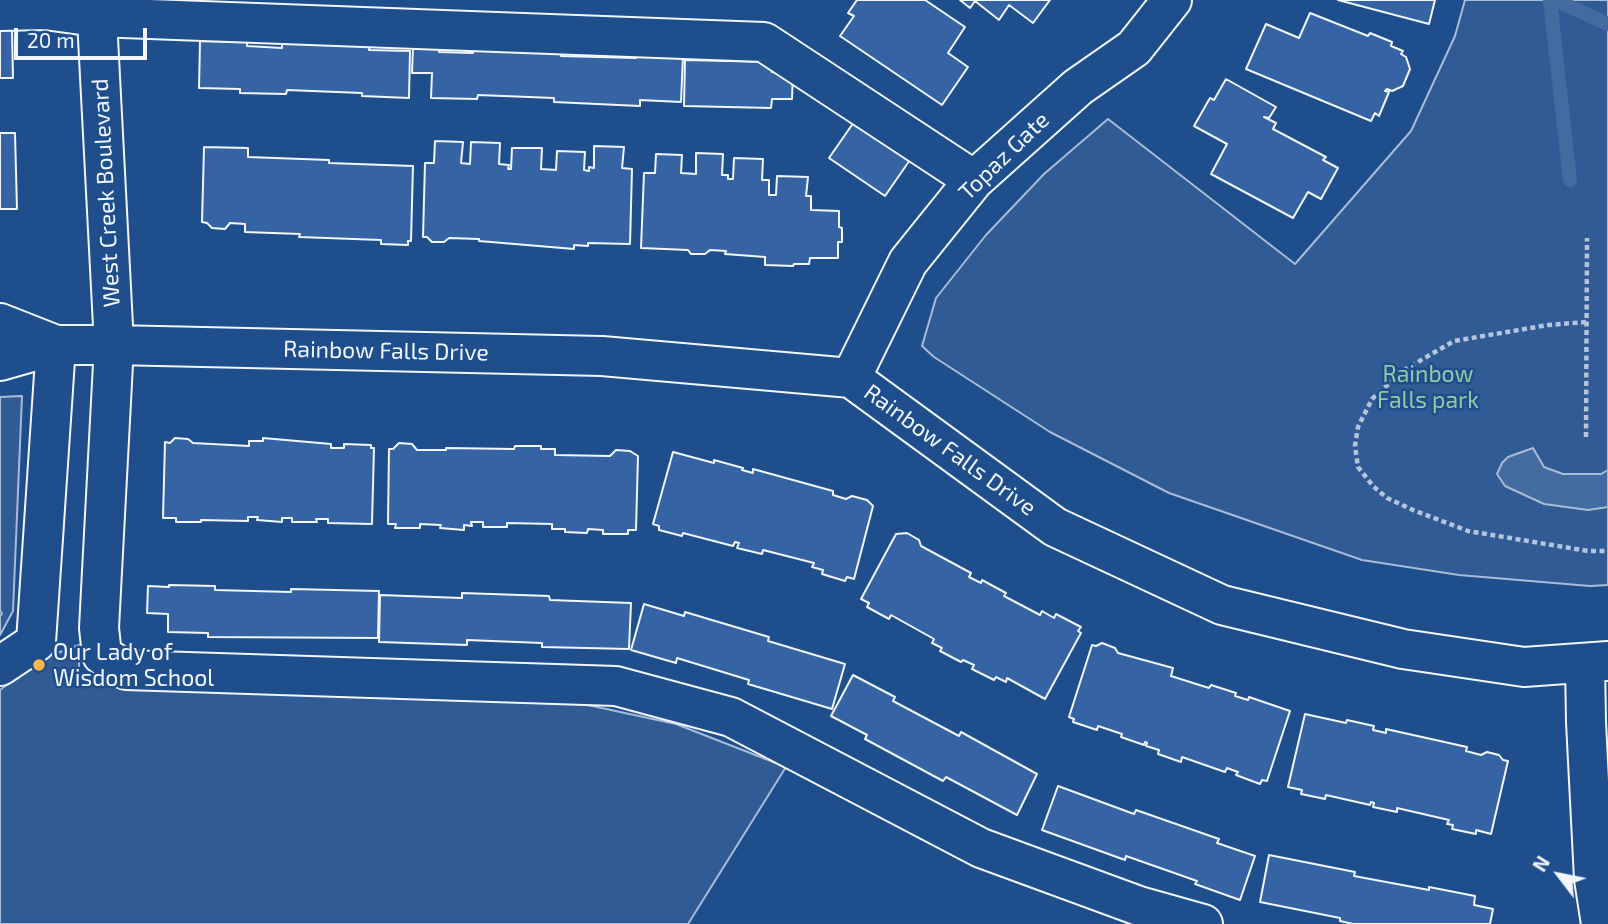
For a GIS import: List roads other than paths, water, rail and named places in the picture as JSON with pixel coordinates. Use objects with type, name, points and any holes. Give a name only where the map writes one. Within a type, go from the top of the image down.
[{"type":"street","name":"Topaz Gate","points":[[851,378],[908,262],[974,180],[1078,87],[1134,48],[1172,0]]},
{"type":"street","points":[[0,11],[96,9],[764,42],[974,180]]},
{"type":"street","name":"West Creek Boulevard","points":[[96,9],[114,345],[99,628],[102,655],[126,670],[616,686],[731,717],[981,848],[1139,906],[1203,924]]},
{"type":"street","name":"Rainbow Falls Drive","points":[[0,323],[57,345]]},
{"type":"street","points":[[0,666],[36,642],[57,345]]},
{"type":"street","name":"Rainbow Falls Drive","points":[[0,361],[57,345],[114,345],[602,356],[851,378],[1055,527],[1222,605],[1403,649],[1524,667],[1597,662]]},
{"type":"street","points":[[1597,662],[1586,722],[1594,879],[1601,924]]},
{"type":"waterway","points":[[1550,0],[1570,180]]},
{"type":"waterway","points":[[1555,0],[1608,24]]},
{"type":"place","name":"Our Lady of Wisdom School","points":[[39,665]]},
{"type":"park label","name":"Rainbow Falls park","points":[[1428,387]]}]
